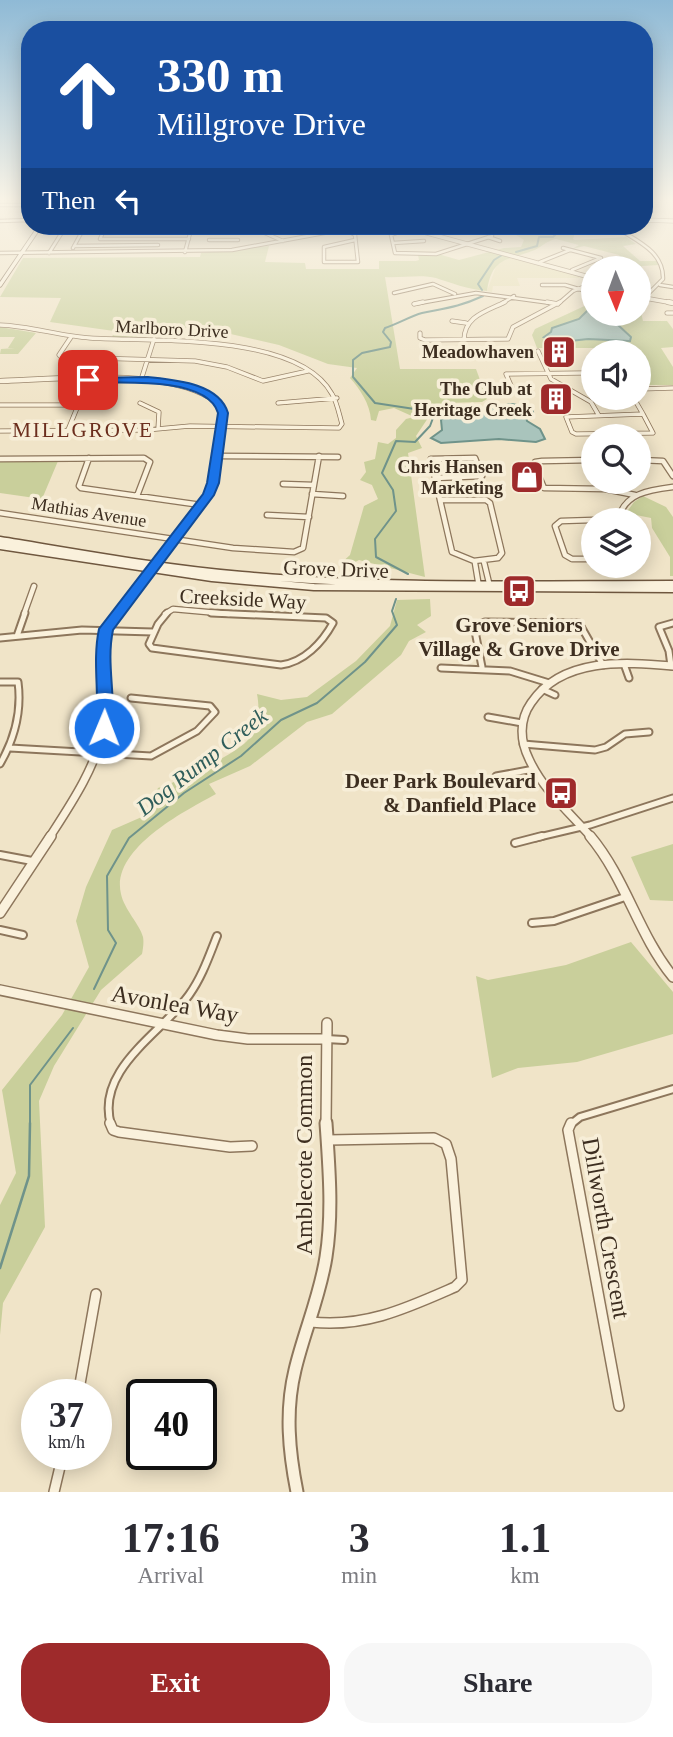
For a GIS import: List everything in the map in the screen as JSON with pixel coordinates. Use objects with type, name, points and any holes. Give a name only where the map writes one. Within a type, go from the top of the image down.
[{"type":"main road","points":[[0,285],[11,267]]},
{"type":"main road","name":"Grove Drive","points":[[0,540],[212,578],[314,587],[673,589]]},
{"type":"main road","name":"Grove Drive","points":[[0,546],[153,567]]},
{"type":"main road","name":"Grove Drive","points":[[490,587],[673,584]]},
{"type":"street","points":[[559,267],[581,275]]},
{"type":"street","points":[[572,270],[580,267]]},
{"type":"street","points":[[651,291],[660,285],[665,267]]},
{"type":"street","points":[[394,293],[433,284],[455,294]]},
{"type":"street","points":[[542,285],[581,289]]},
{"type":"street","points":[[660,285],[673,287]]},
{"type":"street","points":[[420,333],[423,340],[508,339],[513,327],[558,304],[581,287]]},
{"type":"street","points":[[414,303],[455,294],[490,293],[558,304]]},
{"type":"street","points":[[464,340],[462,331],[467,323],[514,296]]},
{"type":"street","points":[[651,300],[673,303]]},
{"type":"street","points":[[667,313],[673,313]]},
{"type":"street","points":[[452,321],[467,323]]},
{"type":"street","name":"Marlboro Drive","points":[[0,325],[31,327],[72,337],[207,342],[249,349],[286,360],[308,371],[328,386],[337,398]]},
{"type":"street","points":[[72,337],[66,341],[59,355],[61,358],[148,358],[205,362],[263,381],[308,371]]},
{"type":"street","points":[[141,380],[154,339]]},
{"type":"street","points":[[538,351],[552,380],[581,396]]},
{"type":"street","points":[[513,390],[506,374],[581,373]]},
{"type":"street","points":[[68,430],[88,380]]},
{"type":"street","points":[[0,381],[172,382],[206,393],[221,406],[222,425],[213,483],[201,505],[106,629],[102,649],[106,713],[96,753],[71,800],[0,913]]},
{"type":"street","points":[[651,388],[673,388]]},
{"type":"street","points":[[0,431],[158,429],[222,425],[339,428],[342,424],[337,398],[278,403]]},
{"type":"street","points":[[140,404],[159,412],[158,429]]},
{"type":"street","points":[[0,405],[78,405]]},
{"type":"street","points":[[596,410],[598,414]]},
{"type":"street","points":[[641,410],[644,414],[653,433],[574,433],[566,417],[644,414]]},
{"type":"street","points":[[217,456],[338,457]]},
{"type":"street","points":[[267,515],[309,517],[319,456]]},
{"type":"street","points":[[434,478],[482,476],[478,460],[438,457],[431,459],[434,478],[452,552],[463,560],[475,562],[498,558],[502,553],[490,503],[486,500],[440,500]]},
{"type":"street","points":[[89,458],[79,487],[201,505]]},
{"type":"street","points":[[0,459],[148,459],[150,462],[145,481],[137,496]]},
{"type":"street","points":[[581,460],[539,461],[534,465],[541,485],[546,489],[581,489]]},
{"type":"street","points":[[651,460],[663,461],[673,476]]},
{"type":"street","points":[[283,484],[314,485]]},
{"type":"street","points":[[631,494],[673,487]]},
{"type":"street","points":[[312,494],[343,496]]},
{"type":"street","points":[[621,508],[635,495]]},
{"type":"street","name":"Mathias Avenue","points":[[0,513],[252,550],[298,551],[303,548],[309,517]]},
{"type":"street","points":[[581,520],[561,521],[555,524],[565,555],[572,559],[581,559]]},
{"type":"street","points":[[475,562],[479,587]]},
{"type":"street","points":[[484,562],[490,587]]},
{"type":"street","points":[[17,636],[34,586]]},
{"type":"street","name":"Creekside Way","points":[[173,609],[245,617],[326,618],[332,623],[323,638],[297,661],[286,665],[157,650],[149,645],[153,632],[166,612],[173,609]]},
{"type":"street","points":[[482,667],[474,628],[476,624],[485,622],[577,622],[583,625],[603,665]]},
{"type":"street","points":[[673,623],[659,627],[672,666],[603,665],[572,672],[542,689],[531,701],[522,723],[523,744],[534,769],[609,862],[644,938],[659,962],[673,977]]},
{"type":"street","points":[[0,638],[106,629],[153,632]]},
{"type":"street","points":[[522,671],[526,664]]},
{"type":"street","points":[[624,664],[629,678]]},
{"type":"street","points":[[441,667],[522,671],[550,683]]},
{"type":"street","points":[[0,682],[14,680],[19,684],[19,722],[10,748],[0,764]]},
{"type":"street","points":[[542,689],[555,695]]},
{"type":"street","points":[[10,748],[156,755],[205,725],[215,712],[210,706],[131,698]]},
{"type":"street","points":[[488,717],[522,723]]},
{"type":"street","points":[[523,744],[596,750],[606,747],[625,734],[649,732]]},
{"type":"street","points":[[496,776],[534,769]]},
{"type":"street","points":[[515,843],[583,827],[673,798]]},
{"type":"street","points":[[0,855],[32,862]]},
{"type":"street","points":[[533,923],[554,921],[625,897]]},
{"type":"street","points":[[0,930],[23,935]]},
{"type":"street","points":[[217,936],[192,992],[142,1042],[121,1070],[110,1101],[110,1126],[119,1132],[230,1147],[252,1146]]},
{"type":"street","points":[[659,962],[673,960]]},
{"type":"street","name":"Avonlea Way","points":[[0,989],[161,1025],[248,1039],[344,1040]]},
{"type":"street","name":"Amblecote Common","points":[[297,1492],[290,1444],[290,1402],[295,1372],[322,1283],[328,1241],[327,1023]]},
{"type":"street","name":"Dillworth Crescent","points":[[619,1406],[568,1130],[571,1123],[580,1117],[673,1089]]},
{"type":"street","points":[[311,1322],[349,1326],[375,1320],[455,1287],[462,1280],[463,1271],[451,1159],[446,1144],[434,1139],[328,1140]]},
{"type":"street","points":[[81,1379],[96,1294]]},
{"type":"street","points":[[54,1492],[59,1470]]},
{"type":"shaded area","points":[[496,267],[546,267],[581,277],[517,278],[520,286],[493,286],[492,292],[487,291]]},
{"type":"green space","points":[[18,267],[306,267],[306,269],[496,267],[487,291],[430,277],[385,277],[400,369],[476,369],[487,399],[482,402],[444,403],[428,418],[416,436],[422,448],[408,453],[425,577],[359,560],[348,566],[339,565],[350,555],[364,506],[378,499],[372,485],[360,480],[366,472],[364,462],[375,459],[378,442],[388,444],[396,438],[396,430],[406,419],[414,417],[394,408],[379,411],[376,421],[371,420],[364,397],[350,378],[357,368],[328,364],[279,345],[191,325],[181,331],[156,330],[152,337],[112,338],[114,331],[50,322],[61,298],[0,297]]},
{"type":"green space","points":[[581,308],[581,326],[651,326],[651,321],[667,321],[673,329],[673,347],[661,348],[673,367],[673,385],[651,385],[651,340],[581,340],[581,348],[537,348],[532,335],[535,329]]},
{"type":"green space","points":[[0,327],[36,333],[18,354],[0,354],[1,349],[15,348],[8,348],[15,337],[0,337]]},
{"type":"green space","points":[[0,461],[58,461],[42,499],[0,493]]},
{"type":"green space","points":[[643,496],[666,507],[673,517],[673,576],[670,576],[670,557],[652,528],[651,508],[630,508]]},
{"type":"green space","points":[[430,599],[431,616],[417,625],[426,632],[409,641],[401,655],[332,714],[307,722],[250,766],[209,784],[216,794],[169,821],[138,847],[127,862],[121,877],[121,894],[143,937],[142,954],[101,990],[54,1066],[39,1101],[45,1227],[3,1303],[0,1335],[0,1205],[16,1173],[2,1090],[62,1015],[89,967],[76,921],[86,887],[112,830],[144,816],[158,788],[218,760],[247,741],[258,718],[257,694],[281,700],[307,697],[356,661],[390,626],[397,600]]},
{"type":"green space","points":[[673,844],[673,901],[650,900],[631,857]]},
{"type":"green space","points":[[631,942],[673,992],[673,1034],[577,1062],[518,1068],[492,1078],[476,976],[488,980],[566,965]]},
{"type":"water","points":[[581,317],[581,326],[619,326],[631,337],[630,340],[588,339],[561,342],[544,337],[552,328]]},
{"type":"water","points":[[512,404],[532,408],[533,412],[526,416],[527,421],[540,429],[545,439],[536,442],[499,439],[441,443],[431,438],[442,430],[441,420],[453,409],[479,410]]},
{"type":"waterway","name":"Dog Rump Creek","points":[[482,290],[478,284],[490,267]]},
{"type":"waterway","name":"Dog Rump Creek","points":[[408,574],[376,557],[375,539],[396,511],[393,490],[382,473],[396,441],[415,442],[430,426],[433,418],[421,410],[375,403],[353,377],[353,360],[362,353],[390,347],[391,342],[383,332],[385,328],[418,314],[460,305],[483,296]]},
{"type":"waterway","name":"Dog Rump Creek","points":[[94,989],[116,943],[108,930],[107,876],[129,838],[184,793],[241,756],[281,720],[317,703],[365,662],[397,625],[392,611],[396,599]]},
{"type":"waterway","name":"Dog Rump Creek","points":[[30,1123],[30,1085],[73,1028]]},
{"type":"waterway","name":"Dog Rump Creek","points":[[0,1268],[29,1176],[30,1123]]},
{"type":"place","name":"Meadowhaven","points":[[559,352]]},
{"type":"place","name":"The Club at Heritage Creek","points":[[556,399]]},
{"type":"place","name":"Chris Hansen Marketing","points":[[527,477]]},
{"type":"place","name":"Grove Seniors Village & Grove Drive","points":[[519,591]]},
{"type":"place","name":"Deer Park Boulevard & Danfield Place","points":[[561,793]]},
{"type":"district","name":"MILLGROVE","points":[[83,430]]},
{"type":"route","points":[[88,380],[148,380],[181,384],[211,396],[221,406],[223,413],[213,483],[208,495],[106,629],[102,649],[106,713],[104,728]]}]
